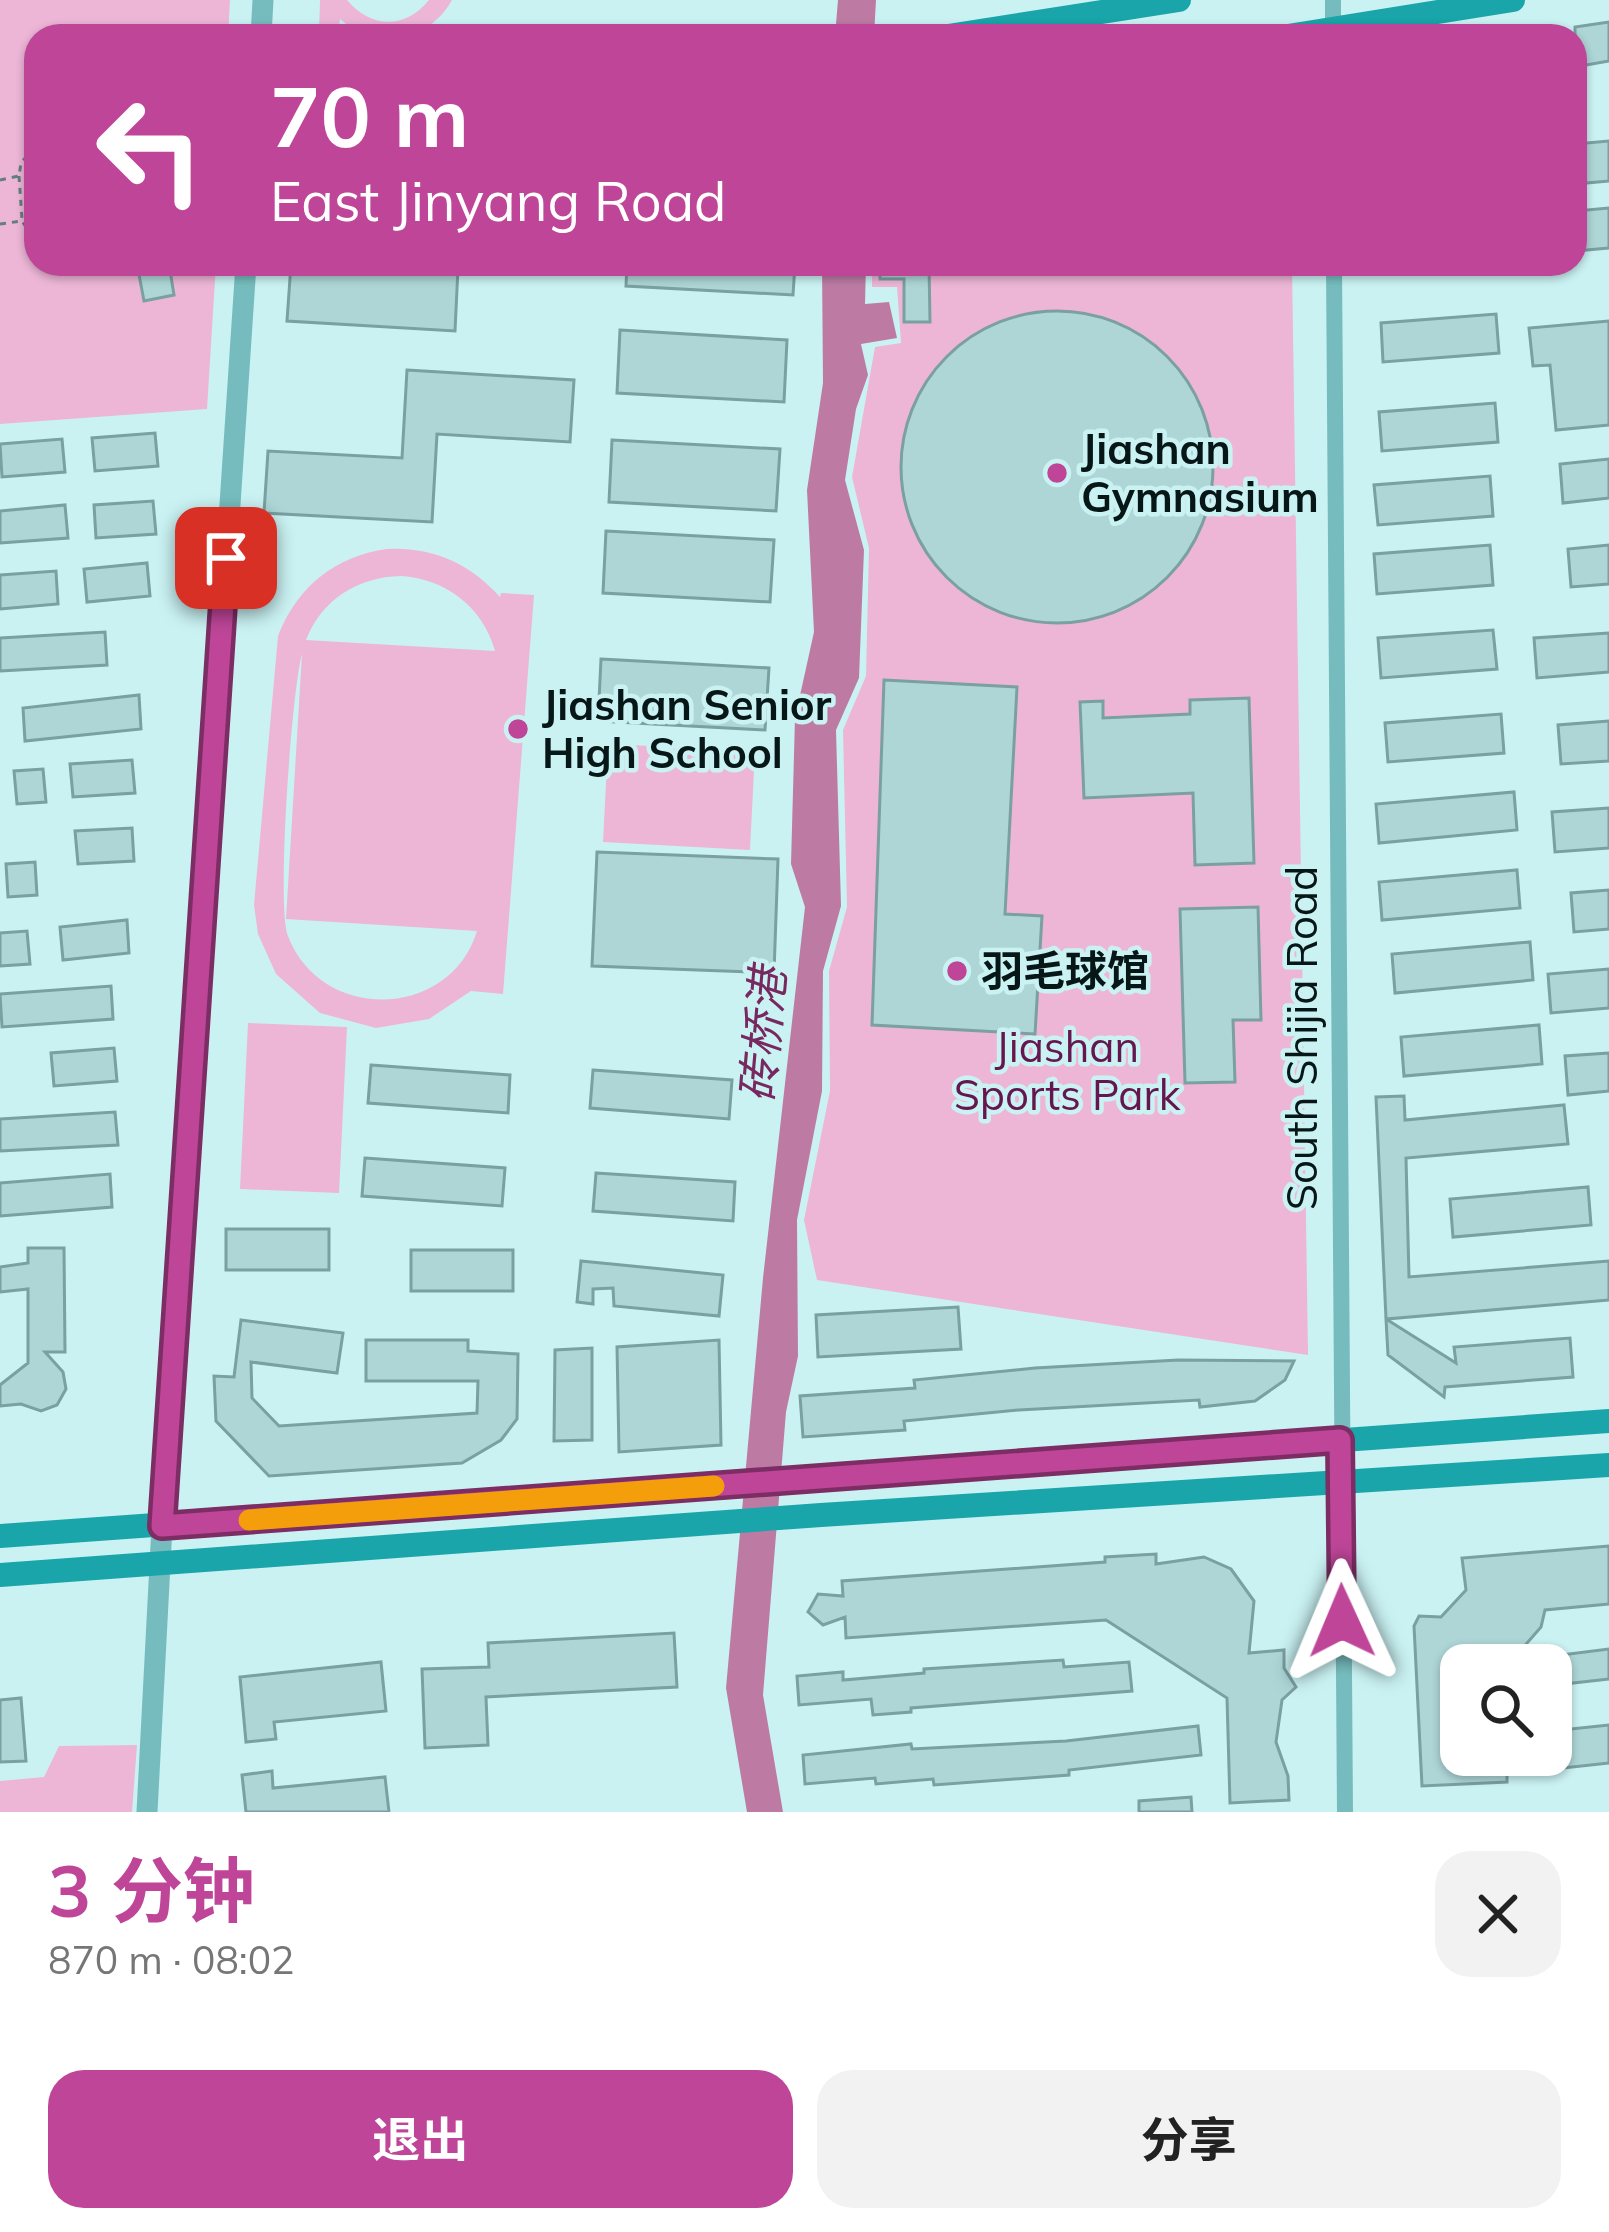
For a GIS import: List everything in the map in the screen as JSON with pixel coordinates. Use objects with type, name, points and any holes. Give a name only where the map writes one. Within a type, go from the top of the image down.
[{"type":"main road","points":[[1025,24],[1179,0]]},
{"type":"main road","points":[[1378,24],[1513,0]]},
{"type":"main road","points":[[0,1536],[1609,1421]]},
{"type":"main road","points":[[0,1576],[820,1515],[1609,1465]]},
{"type":"street","points":[[148,1812],[162,1526],[245,276]]},
{"type":"street","name":"South Shijia Road","points":[[1334,276],[1339,1480],[1345,1812]]},
{"type":"path","points":[[24,160],[19,176],[24,224]]},
{"type":"path","points":[[0,180],[19,176]]},
{"type":"path","points":[[0,224],[22,221]]},
{"type":"green space","points":[[0,0],[230,0],[229,24],[24,24],[24,276],[215,276],[207,409],[0,424]]},
{"type":"green space","points":[[320,0],[347,0],[367,16],[388,22],[410,16],[429,0],[452,0],[431,24],[347,24],[340,19],[339,24],[319,24]]},
{"type":"green space","name":"Jiashan Sports Park","points":[[872,276],[1292,276],[1308,1355],[817,1280],[804,1220],[830,1091],[829,971],[847,907],[843,730],[866,676],[869,548],[852,477],[875,347],[901,343],[897,287],[872,287]]},
{"type":"green space","points":[[404,549],[435,554],[463,566],[500,597],[501,593],[534,595],[503,994],[471,991],[429,1019],[376,1028],[320,1013],[276,974],[258,934],[254,905],[278,636],[296,603],[320,577],[368,553]],"holes":[[[401,576],[433,583],[460,598],[482,621],[495,651],[306,640],[322,613],[343,593],[370,581]],[[302,654],[286,919],[477,931],[462,960],[441,982],[414,995],[355,996],[328,984],[304,964],[288,936],[285,917],[284,884],[287,796]]]},
{"type":"green space","points":[[608,744],[755,751],[750,850],[603,842]]},
{"type":"green space","points":[[248,1023],[347,1027],[339,1193],[240,1189]]},
{"type":"green space","points":[[137,1745],[132,1812],[0,1812],[0,1781],[44,1777],[59,1746]]},
{"type":"shaded area","points":[[838,0],[876,0],[875,24],[836,24]]},
{"type":"shaded area","points":[[822,276],[866,276],[865,304],[889,302],[897,338],[861,344],[868,375],[856,409],[845,480],[864,550],[859,678],[836,730],[841,906],[823,971],[822,1091],[797,1220],[798,1356],[786,1412],[763,1695],[783,1812],[747,1812],[726,1688],[763,1278],[805,907],[791,864],[795,718],[814,632],[807,490],[823,383]]},
{"type":"building","points":[[1609,22],[1609,61],[1587,65],[1587,25]]},
{"type":"building","points":[[1609,141],[1609,181],[1587,183],[1587,143]]},
{"type":"building","points":[[1609,208],[1609,248],[1587,250],[1587,210]]},
{"type":"building","points":[[139,276],[171,276],[174,295],[144,301]]},
{"type":"building","points":[[290,276],[458,276],[455,331],[287,321]]},
{"type":"building","points":[[626,276],[794,276],[793,295],[626,286]]},
{"type":"building","points":[[929,276],[930,322],[904,322],[904,279],[880,279]]},
{"type":"building","name":"Jiashan Gymnasium","points":[[1057,311],[1117,323],[1168,356],[1201,407],[1213,467],[1201,527],[1168,578],[1117,611],[1057,623],[997,611],[946,578],[913,527],[901,467],[913,407],[946,356],[997,323]]},
{"type":"building","points":[[1496,314],[1499,353],[1383,362],[1381,323]]},
{"type":"building","points":[[1609,321],[1609,425],[1556,430],[1550,365],[1533,366],[1529,328]]},
{"type":"building","points":[[620,330],[787,340],[784,402],[617,393]]},
{"type":"building","points":[[407,370],[574,380],[570,442],[437,434],[432,522],[264,513],[268,451],[402,458]]},
{"type":"building","points":[[1495,403],[1498,442],[1382,451],[1379,412]]},
{"type":"building","points":[[155,433],[158,466],[95,471],[92,438]]},
{"type":"building","points":[[62,439],[65,472],[2,477],[0,444]]},
{"type":"building","points":[[612,440],[780,449],[776,511],[609,502]]},
{"type":"building","points":[[1609,459],[1609,498],[1563,503],[1560,464]]},
{"type":"building","points":[[1490,476],[1493,516],[1378,525],[1374,485]]},
{"type":"building","points":[[153,501],[156,534],[96,538],[94,505]]},
{"type":"building","points":[[65,505],[68,538],[0,543],[0,511]]},
{"type":"building","points":[[606,531],[774,540],[770,602],[603,593]]},
{"type":"building","points":[[1490,545],[1493,585],[1377,594],[1374,554]]},
{"type":"building","points":[[1609,545],[1609,584],[1571,587],[1568,549]]},
{"type":"building","points":[[147,563],[150,596],[87,602],[84,569]]},
{"type":"building","points":[[56,571],[58,604],[0,609],[0,575]]},
{"type":"building","points":[[1493,630],[1497,669],[1381,678],[1378,638]]},
{"type":"building","points":[[105,632],[107,665],[0,671],[0,638]]},
{"type":"building","points":[[1609,633],[1609,672],[1537,678],[1534,638]]},
{"type":"building","points":[[601,659],[769,668],[765,730],[598,721]]},
{"type":"building","points":[[884,680],[1017,687],[1005,914],[1042,916],[1035,1034],[872,1025]]},
{"type":"building","points":[[139,695],[141,729],[25,741],[23,708]]},
{"type":"building","points":[[1249,698],[1254,863],[1195,865],[1193,793],[1084,798],[1080,702],[1103,701],[1103,718],[1190,714],[1190,700]]},
{"type":"building","points":[[1501,714],[1504,753],[1388,762],[1385,723]]},
{"type":"building","points":[[1609,721],[1609,761],[1561,764],[1558,725]]},
{"type":"building","points":[[132,760],[135,793],[73,797],[70,764]]},
{"type":"building","points":[[43,769],[46,802],[17,804],[14,771]]},
{"type":"building","points":[[1514,792],[1517,830],[1379,843],[1376,804]]},
{"type":"building","points":[[1609,808],[1609,848],[1555,852],[1552,812]]},
{"type":"building","points":[[132,828],[134,861],[78,864],[75,831]]},
{"type":"building","points":[[597,852],[778,859],[774,973],[592,966]]},
{"type":"building","points":[[35,862],[37,895],[8,897],[6,864]]},
{"type":"building","points":[[1517,870],[1520,908],[1382,920],[1379,882]]},
{"type":"building","points":[[1609,890],[1609,929],[1574,932],[1571,893]]},
{"type":"building","points":[[1258,907],[1261,1020],[1233,1020],[1235,1082],[1185,1083],[1180,909]]},
{"type":"building","points":[[127,920],[129,953],[63,960],[60,927]]},
{"type":"building","points":[[27,931],[30,964],[0,966],[0,933]]},
{"type":"building","points":[[1530,942],[1533,980],[1395,993],[1392,954]]},
{"type":"building","points":[[1609,969],[1609,1008],[1551,1013],[1548,974]]},
{"type":"building","points":[[111,986],[113,1019],[2,1027],[0,994]]},
{"type":"building","points":[[1539,1025],[1542,1064],[1404,1076],[1401,1037]]},
{"type":"building","points":[[114,1048],[117,1081],[54,1086],[51,1053]]},
{"type":"building","points":[[1609,1053],[1609,1091],[1568,1095],[1565,1056]]},
{"type":"building","points":[[371,1065],[510,1075],[508,1113],[368,1103]]},
{"type":"building","points":[[593,1070],[732,1080],[729,1119],[590,1108]]},
{"type":"building","points":[[1404,1096],[1405,1120],[1564,1105],[1568,1144],[1406,1158],[1409,1277],[1609,1261],[1609,1300],[1386,1319],[1376,1097]]},
{"type":"building","points":[[115,1112],[118,1145],[0,1151],[0,1119]]},
{"type":"building","points":[[365,1158],[505,1168],[502,1206],[362,1196]]},
{"type":"building","points":[[596,1173],[735,1182],[733,1221],[593,1211]]},
{"type":"building","points":[[110,1174],[112,1207],[0,1216],[0,1183]]},
{"type":"building","points":[[1588,1187],[1591,1225],[1453,1237],[1450,1199]]},
{"type":"building","points":[[226,1229],[329,1229],[329,1270],[226,1270]]},
{"type":"building","points":[[28,1248],[64,1248],[65,1352],[45,1352],[63,1372],[66,1389],[57,1405],[41,1411],[21,1404],[0,1406],[0,1385],[28,1363],[28,1289],[0,1292],[0,1267],[28,1263]]},
{"type":"building","points":[[411,1250],[513,1250],[513,1291],[411,1291]]},
{"type":"building","points":[[581,1261],[723,1275],[719,1316],[614,1306],[613,1288],[593,1289],[593,1304],[577,1302]]},
{"type":"building","points":[[958,1307],[961,1349],[818,1357],[816,1315]]},
{"type":"building","points":[[1386,1319],[1456,1363],[1454,1347],[1570,1338],[1573,1377],[1445,1387],[1444,1397],[1388,1355]]},
{"type":"building","points":[[241,1320],[343,1333],[337,1373],[251,1362],[252,1398],[279,1426],[477,1413],[478,1381],[366,1381],[366,1340],[468,1340],[468,1351],[518,1354],[517,1419],[501,1440],[462,1463],[269,1476],[216,1421],[214,1376],[234,1377]]},
{"type":"building","points":[[719,1340],[721,1445],[619,1452],[617,1347]]},
{"type":"building","points":[[592,1348],[592,1440],[554,1441],[555,1350]]},
{"type":"building","points":[[1178,1360],[1294,1361],[1285,1380],[1255,1401],[1200,1407],[1199,1400],[1019,1410],[904,1421],[905,1430],[803,1437],[800,1396],[915,1388],[914,1380],[1035,1368]]},
{"type":"building","points":[[1609,1546],[1609,1604],[1545,1610],[1541,1627],[1526,1644],[1440,1644],[1440,1776],[1507,1776],[1507,1782],[1422,1786],[1414,1626],[1419,1616],[1441,1617],[1466,1590],[1462,1558]]},
{"type":"building","points":[[1156,1554],[1156,1564],[1204,1557],[1231,1569],[1254,1601],[1249,1653],[1284,1650],[1284,1668],[1296,1687],[1282,1700],[1276,1742],[1288,1776],[1289,1800],[1230,1803],[1227,1698],[1106,1620],[846,1638],[845,1617],[823,1625],[808,1612],[818,1594],[843,1596],[842,1581],[1105,1562],[1105,1557]]},
{"type":"building","points":[[674,1633],[677,1687],[486,1697],[488,1745],[425,1748],[422,1669],[489,1667],[488,1643]]},
{"type":"building","points":[[1609,1649],[1609,1679],[1572,1683],[1572,1654]]},
{"type":"building","points":[[1063,1660],[1064,1667],[1129,1662],[1132,1691],[873,1715],[871,1699],[799,1705],[797,1676],[843,1672],[843,1680],[924,1673],[924,1669]]},
{"type":"building","points":[[381,1662],[386,1711],[274,1722],[276,1739],[246,1742],[240,1677]]},
{"type":"building","points":[[21,1698],[26,1761],[0,1762],[0,1700]]},
{"type":"building","points":[[1609,1725],[1609,1763],[1572,1767],[1572,1729]]},
{"type":"building","points":[[1198,1726],[1201,1755],[1069,1770],[1069,1775],[934,1785],[933,1779],[876,1784],[875,1778],[805,1784],[803,1755],[911,1744],[912,1749],[1066,1741]]},
{"type":"building","points":[[272,1771],[273,1788],[385,1777],[389,1812],[246,1812],[242,1775]]},
{"type":"building","points":[[1191,1797],[1192,1812],[1139,1812],[1139,1801]]},
{"type":"slow traffic","points":[[249,1520],[714,1486]]},
{"type":"place","name":"Jiashan Gymnasium","points":[[1057,473]]},
{"type":"place","name":"Jiashan Senior High School","points":[[518,729]]},
{"type":"place","name":"羽毛球馆","points":[[957,971]]},
{"type":"route","points":[[226,558],[162,1526],[1340,1440],[1342,1621]]},
{"type":"water label","name":"砖桥港","points":[[763,1035]]}]
